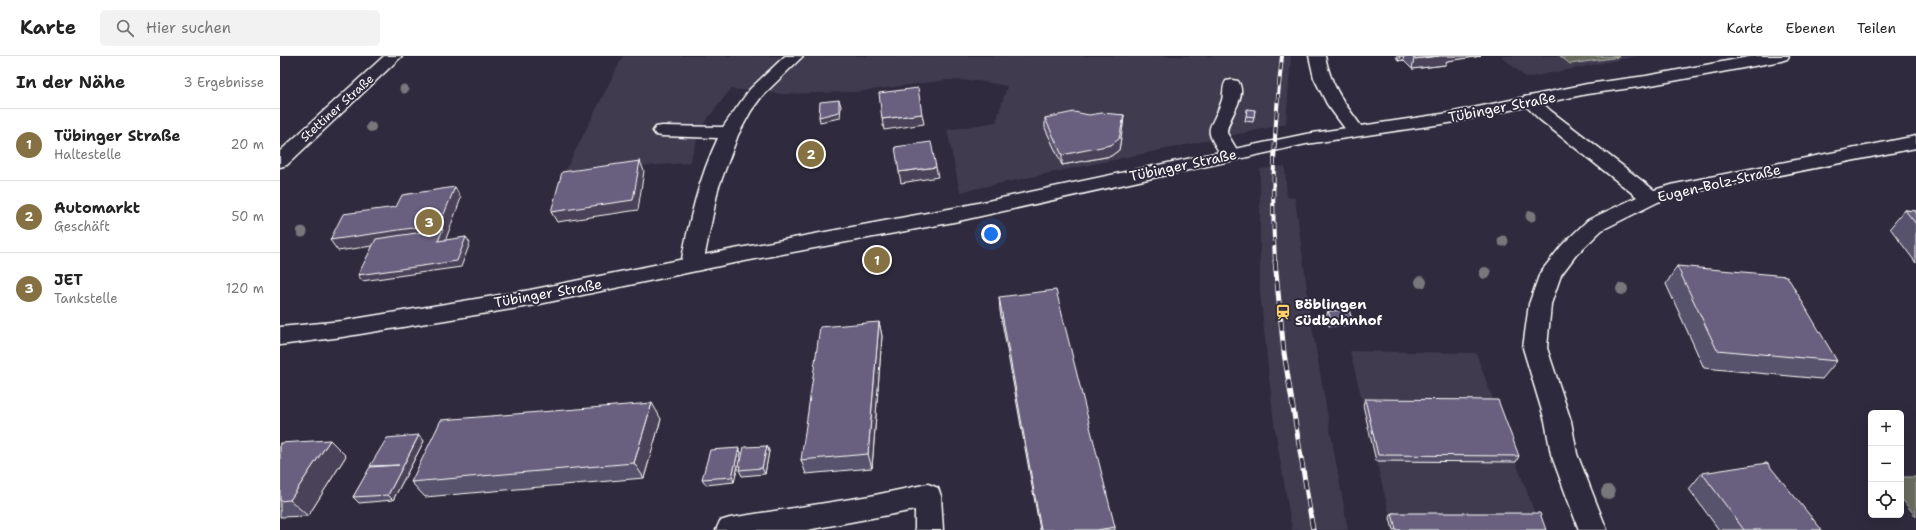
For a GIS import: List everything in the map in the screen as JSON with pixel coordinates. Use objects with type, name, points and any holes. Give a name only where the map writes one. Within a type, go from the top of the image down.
[{"type":"street","name":"Stettiner Straße","points":[[280,161],[394,56]]},
{"type":"street","points":[[692,264],[696,241],[710,188],[721,152],[729,133],[737,118],[756,94],[780,68],[795,56]]},
{"type":"street","points":[[1316,56],[1325,90],[1355,130]]},
{"type":"street","name":"Tübinger Straße","points":[[280,336],[342,329],[530,298],[692,264],[954,215],[1231,155],[1355,130],[1449,118],[1587,90],[1646,81],[1781,56]]},
{"type":"street","points":[[1231,155],[1218,132],[1219,126],[1233,94],[1232,85]]},
{"type":"street","points":[[1530,101],[1545,115],[1651,198]]},
{"type":"street","points":[[662,131],[729,133]]},
{"type":"street","name":"Eugen-Bolz-Straße","points":[[1594,530],[1576,488],[1564,454],[1558,421],[1535,348],[1540,304],[1551,273],[1569,250],[1595,225],[1651,198],[1682,188],[1916,142]]},
{"type":"street","points":[[730,530],[870,508],[928,496],[929,530]]},
{"type":"shaded area","points":[[623,56],[1291,56],[1286,124],[960,192],[947,130],[996,122],[1007,86],[978,81],[947,80],[856,92],[784,94],[731,89],[702,126],[689,163],[565,171]]},
{"type":"shaded area","points":[[1501,56],[1638,56],[1526,78]]},
{"type":"shaded area","points":[[1560,56],[1618,56],[1619,57],[1570,64]]},
{"type":"shaded area","points":[[1285,166],[1287,197],[1295,198],[1312,327],[1348,530],[1292,530],[1274,423],[1260,293],[1260,169]]},
{"type":"shaded area","points":[[1350,351],[1476,353],[1541,530],[1393,530]]},
{"type":"shaded area","points":[[1904,477],[1916,477],[1916,517],[1904,502]]},
{"type":"building","points":[[1411,56],[1439,56],[1414,59]]},
{"type":"building","points":[[918,88],[922,114],[882,119],[879,93]]},
{"type":"building","points":[[839,100],[839,112],[819,117],[820,102]]},
{"type":"building","points":[[1247,109],[1255,110],[1254,117],[1246,116]]},
{"type":"building","points":[[1074,112],[1089,115],[1102,113],[1124,115],[1119,139],[1111,145],[1062,155],[1045,118]]},
{"type":"building","points":[[931,142],[936,167],[899,172],[895,147]]},
{"type":"building","points":[[640,161],[633,200],[551,212],[562,172]]},
{"type":"building","points":[[455,187],[440,224],[330,240],[343,214],[396,207],[402,195]]},
{"type":"building","points":[[1905,210],[1916,211],[1916,224]]},
{"type":"building","points":[[443,229],[438,241],[466,237],[457,261],[358,275],[376,239]]},
{"type":"building","points":[[1677,266],[1787,276],[1837,361],[1717,350]]},
{"type":"building","points":[[1056,290],[1115,527],[1097,530],[1041,530],[999,297]]},
{"type":"building","points":[[1349,310],[1352,319],[1331,320],[1328,311]]},
{"type":"building","points":[[879,322],[868,454],[801,460],[820,327]]},
{"type":"building","points":[[1365,399],[1498,400],[1519,456],[1378,455]]},
{"type":"building","points":[[652,403],[634,463],[411,482],[441,420]]},
{"type":"building","points":[[419,435],[388,495],[353,497],[370,467],[399,465],[370,466],[387,438]]},
{"type":"building","points":[[330,440],[290,500],[280,501],[280,443]]},
{"type":"building","points":[[767,446],[762,468],[739,470],[744,447]]},
{"type":"building","points":[[739,448],[732,477],[702,479],[710,450]]},
{"type":"building","points":[[1767,463],[1822,530],[1744,530],[1702,473]]},
{"type":"building","points":[[1392,513],[1540,513],[1546,530],[1396,530]]},
{"type":"railway","points":[[1275,262],[1273,210],[1274,159],[1282,56]]},
{"type":"railway","points":[[1275,261],[1284,353],[1313,530]]},
{"type":"place","name":"Automarkt","points":[[811,154]]},
{"type":"place","name":"JET","points":[[429,222]]},
{"type":"place","name":"Tübinger Straße","points":[[877,260]]},
{"type":"place","name":"Böblingen Südbahnhof","points":[[1283,312]]}]
